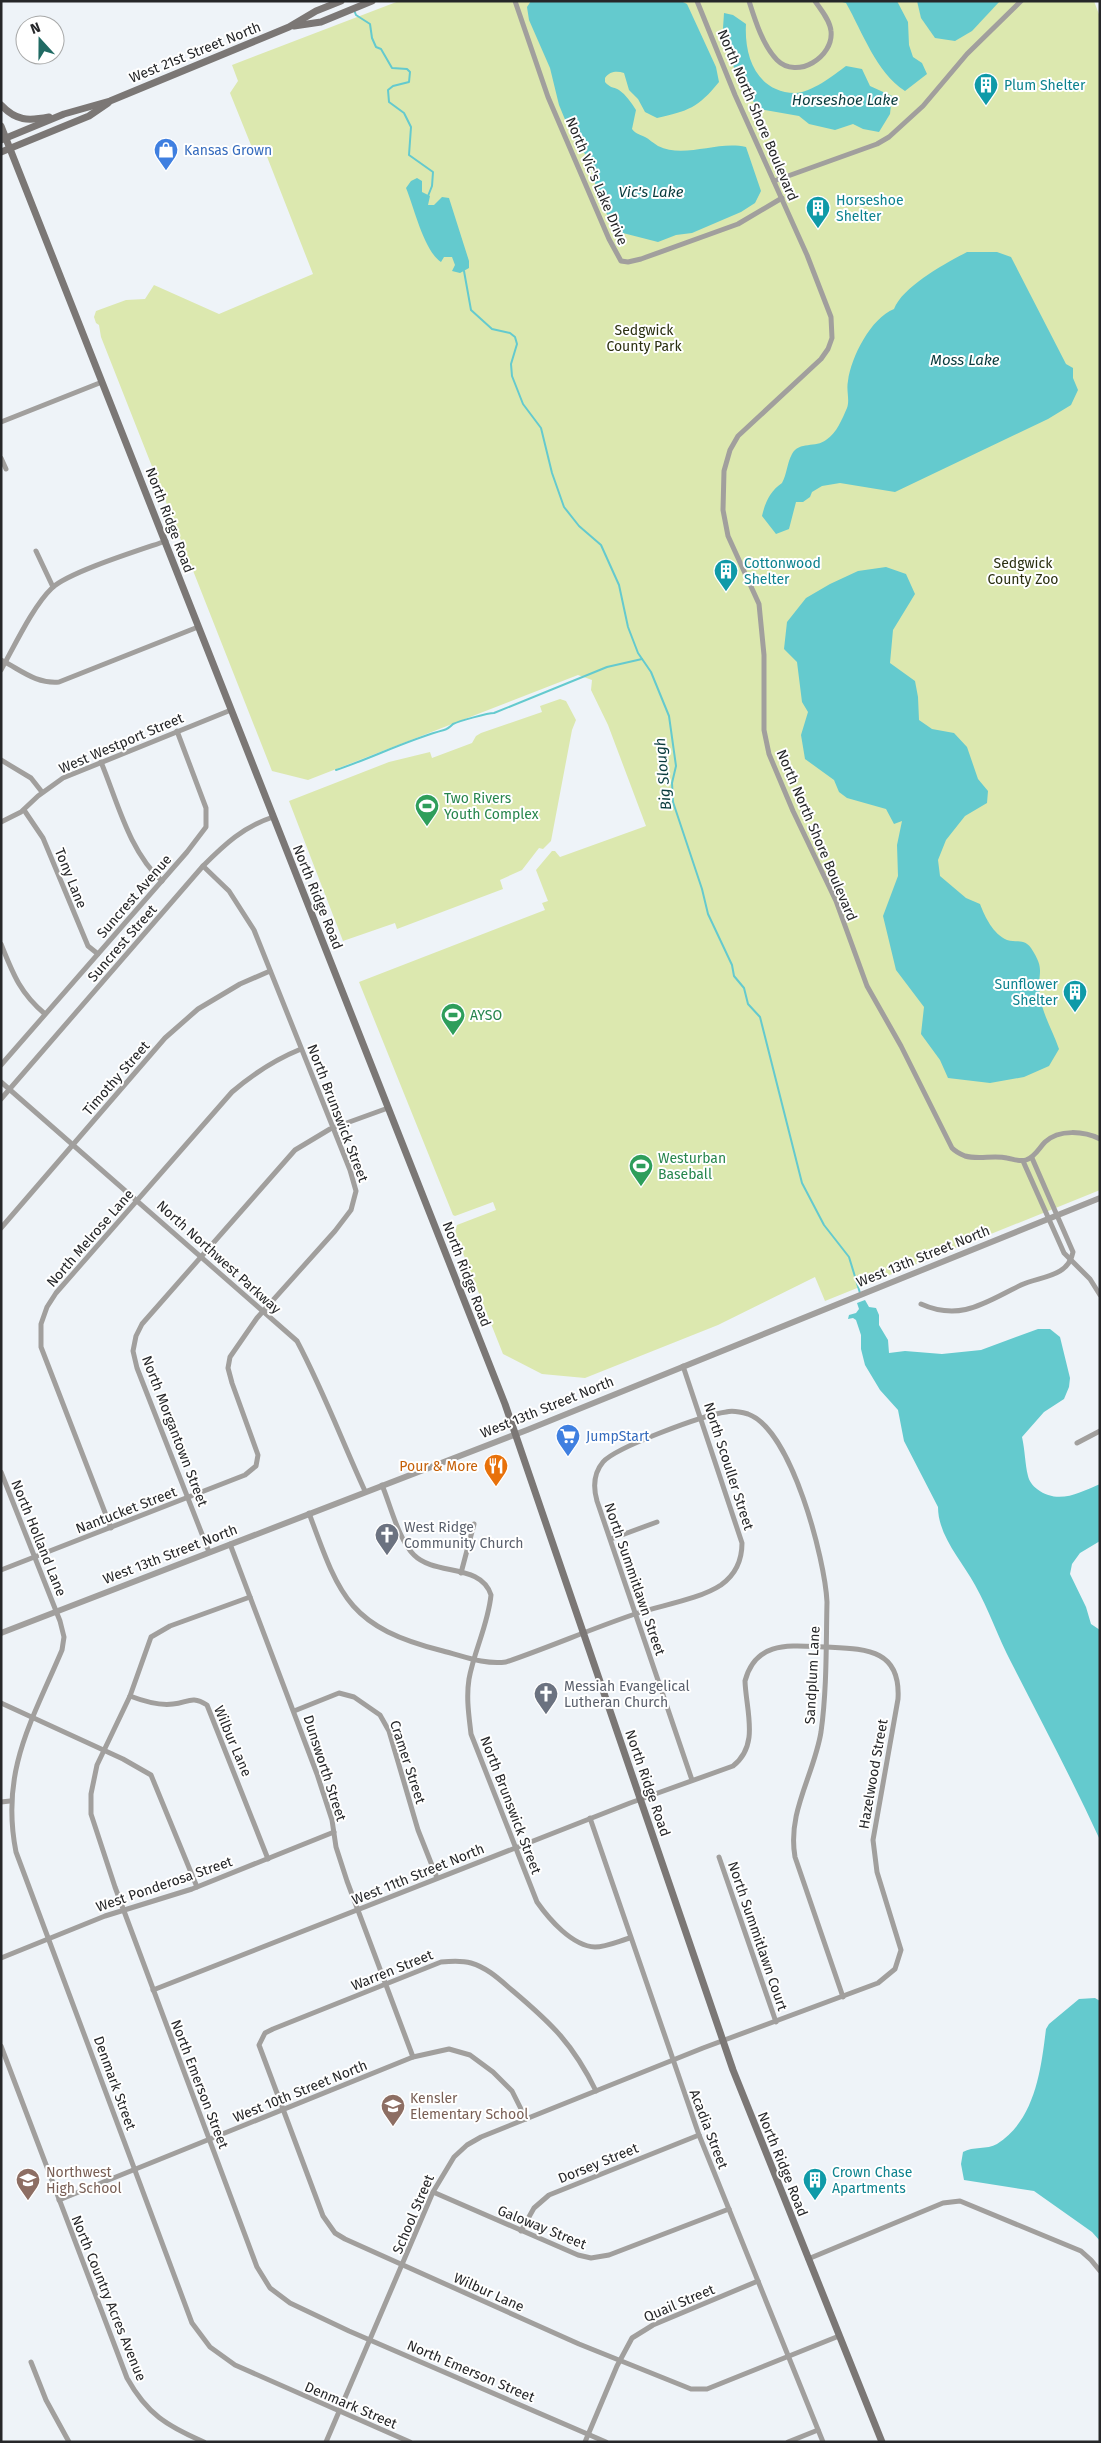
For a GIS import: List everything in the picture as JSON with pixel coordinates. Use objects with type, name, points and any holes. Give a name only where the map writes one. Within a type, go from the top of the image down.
[{"type":"main road","name":"West 21st Street North","points":[[4,139],[64,114],[110,101],[289,27],[316,11],[341,1]]},
{"type":"main road","name":"West 21st Street North","points":[[289,27],[321,22],[372,1]]},
{"type":"main road","name":"West 21st Street North","points":[[1,152],[90,116],[110,101]]},
{"type":"main road","points":[[1,104],[13,116],[21,119],[31,120],[64,114]]},
{"type":"main road","name":"North Ridge Road","points":[[1,126],[4,139],[10,148],[166,541],[515,1434],[723,2041],[882,2442]]},
{"type":"street","name":"North Vic's Lake Drive","points":[[515,1],[548,97],[609,239],[621,261],[628,262],[641,259],[738,224],[782,198]]},
{"type":"street","name":"North North Shore Boulevard","points":[[698,1],[737,101],[807,255],[831,317],[833,329],[831,344],[821,359],[738,436],[730,450],[724,471],[723,510],[728,536],[758,604],[764,655],[764,723],[767,746],[793,811],[836,901],[867,986],[901,1046],[947,1142],[955,1151],[964,1156],[995,1156],[1024,1161]]},
{"type":"street","points":[[749,1],[773,54],[784,65],[794,67],[818,61],[824,55],[831,40],[830,26],[815,1]]},
{"type":"street","points":[[774,181],[877,144],[889,137],[923,106],[967,54],[1021,1]]},
{"type":"street","points":[[1,422],[102,382]]},
{"type":"street","points":[[1,458],[6,469]]},
{"type":"street","points":[[1,670],[3,661],[44,597],[53,587],[74,576],[166,541]]},
{"type":"street","points":[[36,551],[53,587]]},
{"type":"street","points":[[3,661],[30,677],[48,683],[59,682],[198,627]]},
{"type":"street","name":"West Westport Street","points":[[1,822],[24,810],[42,792],[63,778],[231,710]]},
{"type":"street","name":"Suncrest Avenue","points":[[1,1064],[188,852],[206,827],[206,808],[177,731]]},
{"type":"street","points":[[1,760],[32,778],[42,792]]},
{"type":"street","points":[[101,762],[134,843],[146,867],[162,881]]},
{"type":"street","name":"Tony Lane","points":[[24,810],[43,838],[88,946],[98,954]]},
{"type":"street","name":"Suncrest Street","points":[[1,1099],[203,866],[235,835],[250,826],[273,817]]},
{"type":"street","name":"North Brunswick Street","points":[[203,866],[229,891],[254,930],[354,1182],[355,1200],[351,1210],[264,1311],[236,1346],[230,1357],[228,1368],[258,1455],[256,1466]]},
{"type":"street","points":[[1,944],[18,986],[29,1001],[45,1014]]},
{"type":"street","name":"Timothy Street","points":[[1,1228],[165,1038],[192,1015],[240,984],[270,971]]},
{"type":"street","name":"North Melrose Lane","points":[[111,1528],[41,1347],[41,1324],[47,1307],[56,1293],[232,1092],[255,1072],[276,1059],[301,1049]]},
{"type":"street","name":"North Northwest Parkway","points":[[1,1082],[201,1255],[297,1341],[321,1387],[346,1451],[366,1491]]},
{"type":"street","name":"North Morgantown Street","points":[[209,1552],[137,1368],[133,1351],[136,1336],[142,1324],[295,1150],[314,1137],[333,1128],[388,1108]]},
{"type":"street","points":[[1100,1139],[1087,1134],[1066,1133],[1047,1140],[1032,1158],[1024,1161],[1047,1218],[1064,1253],[1090,1278],[1100,1295]]},
{"type":"street","points":[[921,1304],[937,1310],[955,1311],[981,1306],[1022,1284],[1057,1273],[1071,1260],[1073,1252],[1032,1158]]},
{"type":"street","name":"West 13th Street North","points":[[1,1633],[515,1434],[1100,1198]]},
{"type":"street","name":"North Scouller Street","points":[[636,1614],[716,1588],[733,1574],[742,1551],[740,1533],[683,1366]]},
{"type":"street","name":"Sandplum Lane","points":[[598,1469],[607,1458],[617,1452],[700,1419],[732,1411],[749,1414],[756,1418],[769,1432],[788,1460],[822,1560],[827,1602],[821,1732],[811,1772],[795,1815],[792,1841],[801,1875],[843,1997]]},
{"type":"street","points":[[1078,1443],[1100,1431]]},
{"type":"street","name":"Nantucket Street","points":[[1,1570],[245,1475],[256,1466]]},
{"type":"street","name":"North Summitlawn Street","points":[[598,1469],[594,1481],[594,1491],[692,1780]]},
{"type":"street","name":"North Holland Lane","points":[[1,1472],[56,1611]]},
{"type":"street","name":"North Brunswick Street","points":[[382,1485],[409,1550],[424,1562],[481,1579],[491,1596],[470,1678],[468,1693],[471,1734],[514,1848],[537,1902],[550,1920],[582,1944],[596,1947],[630,1938]]},
{"type":"street","points":[[309,1513],[338,1586],[362,1616],[378,1628],[420,1644],[489,1663],[506,1662],[636,1614]]},
{"type":"street","points":[[611,1539],[657,1522]]},
{"type":"street","points":[[461,1572],[474,1524]]},
{"type":"street","name":"Dunsworth Street","points":[[230,1544],[317,1774],[334,1832],[336,1847],[357,1910],[413,2057]]},
{"type":"street","name":"North Emerson Street","points":[[250,1597],[170,1626],[150,1637],[130,1696],[104,1750],[93,1780],[91,1814],[123,1910],[257,2267],[270,2288],[290,2303],[606,2442]]},
{"type":"street","name":"Denmark Street","points":[[56,1611],[63,1630],[64,1643],[15,1764],[10,1801],[16,1852],[192,2323],[210,2346],[235,2365],[410,2442]]},
{"type":"street","name":"West 11th Street North","points":[[153,1990],[590,1818],[733,1766],[745,1754],[750,1735],[745,1681],[748,1671],[759,1656],[774,1648],[785,1646],[826,1647],[872,1651],[888,1662]]},
{"type":"street","name":"Hazelwood Street","points":[[843,1997],[878,1983],[889,1976],[899,1961],[901,1950],[877,1872],[874,1840],[898,1699],[897,1678],[888,1662]]},
{"type":"street","name":"Cramer Street","points":[[294,1711],[339,1693],[354,1697],[380,1715],[388,1731],[415,1822],[437,1878]]},
{"type":"street","name":"Wilbur Lane","points":[[130,1696],[158,1704],[174,1704],[192,1699],[207,1705],[268,1859]]},
{"type":"street","points":[[1,1703],[142,1768],[151,1775],[197,1887]]},
{"type":"street","points":[[1,1802],[10,1801]]},
{"type":"street","name":"Acadia Street","points":[[590,1818],[699,2135],[823,2442]]},
{"type":"street","name":"West Ponderosa Street","points":[[1,1958],[123,1910],[197,1887],[334,1832]]},
{"type":"street","name":"North Summitlawn Court","points":[[719,1857],[776,2022]]},
{"type":"street","name":"Warren Street","points":[[266,2033],[440,1962],[459,1961],[483,1968],[493,1974],[550,2022],[582,2062],[596,2091]]},
{"type":"street","points":[[776,2022],[843,1997]]},
{"type":"street","name":"School Street","points":[[326,2442],[433,2192],[446,2167],[467,2145],[526,2118],[776,2022]]},
{"type":"street","name":"Wilbur Lane","points":[[266,2033],[259,2045],[313,2192],[327,2224],[345,2240],[620,2361],[698,2390],[839,2336]]},
{"type":"street","name":"North Country Acres Avenue","points":[[1,2046],[120,2361],[135,2393],[155,2416],[164,2423],[204,2442]]},
{"type":"street","name":"West 10th Street North","points":[[59,2200],[413,2057],[449,2049],[470,2055],[494,2072],[512,2091],[526,2118]]},
{"type":"street","name":"Dorsey Street","points":[[521,2231],[534,2208],[549,2195],[699,2135]]},
{"type":"street","name":"Galoway Street","points":[[433,2192],[578,2255],[600,2257],[610,2256],[729,2209]]},
{"type":"street","points":[[808,2259],[942,2203],[960,2201],[1081,2251],[1100,2271]]},
{"type":"street","name":"Quail Street","points":[[585,2442],[632,2338],[653,2325],[758,2281]]},
{"type":"street","points":[[32,2362],[46,2400],[70,2442]]},
{"type":"street","points":[[788,2442],[818,2430]]},
{"type":"green space","name":"Sedgwick County Park","points":[[399,1],[1094,1],[1100,17],[1100,1190],[825,1301],[815,1277],[718,1325],[585,1378],[542,1374],[503,1354],[455,1233],[457,1225],[496,1210],[493,1202],[455,1216],[453,1215],[359,982],[545,910],[542,903],[548,901],[536,870],[552,851],[555,851],[560,857],[646,826],[608,725],[591,690],[592,680],[578,675],[308,780],[272,771],[101,337],[99,325],[94,317],[96,311],[126,300],[145,299],[154,285],[219,314],[313,274],[264,149],[253,150],[230,93],[238,81],[232,65]]},
{"type":"green space","name":"Two Rivers Youth Complex","points":[[560,699],[566,701],[576,720],[572,730],[551,841],[543,849],[539,848],[522,870],[500,880],[503,889],[397,929],[395,923],[343,941],[289,801],[389,762],[430,752],[432,758],[472,743],[476,736],[481,733],[542,712],[540,706]]},
{"type":"water","name":"Vic's Lake","points":[[531,1],[681,1],[687,4],[716,67],[719,82],[705,98],[685,110],[657,118],[645,112],[638,99],[629,90],[624,73],[611,73],[605,78],[605,82],[622,92],[636,110],[632,129],[658,146],[679,151],[735,145],[746,147],[761,191],[755,203],[741,212],[692,233],[676,235],[658,242],[615,231],[604,208],[602,199],[596,190],[594,176],[587,157],[571,134],[559,105],[550,68],[529,20],[527,7]]},
{"type":"water","name":"Horseshoe Lake","points":[[839,1],[897,1],[908,22],[909,45],[913,57],[922,63],[927,74],[905,91],[895,83],[878,63],[846,3]]},
{"type":"water","points":[[917,1],[1000,1],[972,31],[955,41],[935,38],[921,18]]},
{"type":"water","name":"Horseshoe Lake","points":[[724,13],[733,15],[746,24],[747,49],[756,70],[762,79],[782,91],[795,93],[808,90],[822,83],[846,66],[862,69],[870,86],[892,96],[890,114],[879,132],[863,129],[853,124],[835,130],[809,124],[799,116],[759,109],[736,73],[731,57],[731,49],[722,43]]},
{"type":"water","points":[[417,178],[422,181],[422,192],[430,196],[428,205],[434,205],[442,197],[449,198],[469,261],[469,268],[460,273],[452,271],[455,265],[452,257],[444,257],[441,262],[429,248],[406,188],[411,181]]},
{"type":"water","name":"Moss Lake","points":[[967,252],[997,252],[1011,257],[1066,364],[1073,368],[1073,378],[1078,390],[1071,405],[1048,419],[895,492],[840,483],[822,486],[812,492],[810,497],[803,502],[796,502],[789,529],[776,534],[762,516],[766,502],[774,490],[782,483],[790,457],[795,450],[799,447],[822,442],[830,437],[839,426],[848,405],[850,371],[863,339],[878,321],[894,309],[906,292],[926,276]]},
{"type":"water","points":[[886,567],[906,574],[915,594],[893,630],[890,663],[915,681],[919,720],[932,729],[954,733],[967,747],[978,779],[988,791],[987,803],[965,816],[946,840],[938,860],[940,876],[966,898],[980,904],[990,925],[998,934],[1007,940],[1026,943],[1039,962],[1041,1002],[1059,1049],[1049,1066],[1024,1077],[990,1083],[948,1078],[940,1060],[921,1034],[924,1007],[896,970],[883,916],[898,876],[897,845],[902,821],[894,824],[886,809],[847,798],[839,792],[834,780],[805,759],[801,735],[808,712],[802,702],[797,662],[784,649],[787,622],[806,598],[830,584],[858,571]]},
{"type":"water","points":[[865,1300],[869,1307],[876,1308],[879,1315],[879,1325],[888,1340],[889,1353],[905,1351],[942,1354],[981,1350],[1038,1329],[1050,1329],[1060,1337],[1070,1378],[1069,1387],[1064,1399],[1044,1412],[1022,1437],[1030,1482],[1045,1494],[1061,1497],[1068,1496],[1100,1484],[1100,1541],[1080,1553],[1072,1564],[1070,1574],[1086,1607],[1091,1624],[1100,1630],[1100,1840],[1006,1653],[980,1594],[946,1538],[939,1518],[938,1507],[904,1441],[898,1410],[880,1390],[865,1365],[861,1349],[861,1335],[856,1320],[853,1318],[848,1319],[849,1315],[856,1313],[859,1309],[857,1303]]},
{"type":"water","points":[[1095,1998],[1100,2001],[1100,2241],[1092,2232],[1034,2191],[964,2180],[961,2164],[963,2152],[997,2144],[1010,2134],[1020,2122],[1034,2093],[1042,2061],[1046,2029],[1049,2024],[1079,1999]]},
{"type":"waterway","name":"Big Slough","points":[[354,10],[356,15],[370,24],[372,38],[376,47],[381,49],[392,68],[407,69],[410,72],[409,82],[393,86],[388,90],[389,102],[404,113],[411,127],[409,155],[433,172],[432,186],[428,196]]},
{"type":"waterway","name":"Big Slough","points":[[464,271],[471,310],[492,329],[510,333],[515,337],[517,344],[511,364],[512,376],[523,404],[541,428],[552,473],[564,507],[579,526],[601,545],[619,585],[628,627],[638,653],[651,672],[669,716],[676,766],[672,783],[673,802],[702,889],[708,914],[732,965],[734,976],[744,988],[748,1004],[760,1017],[802,1183],[824,1225],[849,1257],[860,1293]]},
{"type":"waterway","points":[[336,770],[445,730],[453,724],[494,713],[607,667],[642,659]]},
{"type":"place","name":"Plum Shelter","points":[[986,106]]},
{"type":"place","name":"Kansas Grown","points":[[166,171]]},
{"type":"place","name":"Horseshoe Shelter","points":[[818,229]]},
{"type":"place","name":"Cottonwood Shelter","points":[[726,592]]},
{"type":"place","name":"Two Rivers Youth Complex","points":[[427,827]]},
{"type":"place","name":"Sunflower Shelter","points":[[1075,1013]]},
{"type":"place","name":"AYSO","points":[[453,1036]]},
{"type":"place","name":"Westurban Baseball","points":[[641,1187]]},
{"type":"place","name":"JumpStart","points":[[568,1457]]},
{"type":"place","name":"Pour & More","points":[[496,1487]]},
{"type":"place","name":"West Ridge Community Church","points":[[387,1556]]},
{"type":"place","name":"Messiah Evangelical Lutheran Church","points":[[546,1715]]},
{"type":"place","name":"Kensler Elementary School","points":[[393,2127]]},
{"type":"place","name":"Northwest High School","points":[[28,2201]]},
{"type":"place","name":"Crown Chase Apartments","points":[[815,2201]]},
{"type":"park label","name":"Sedgwick County Zoo","points":[[1023,572]]}]
